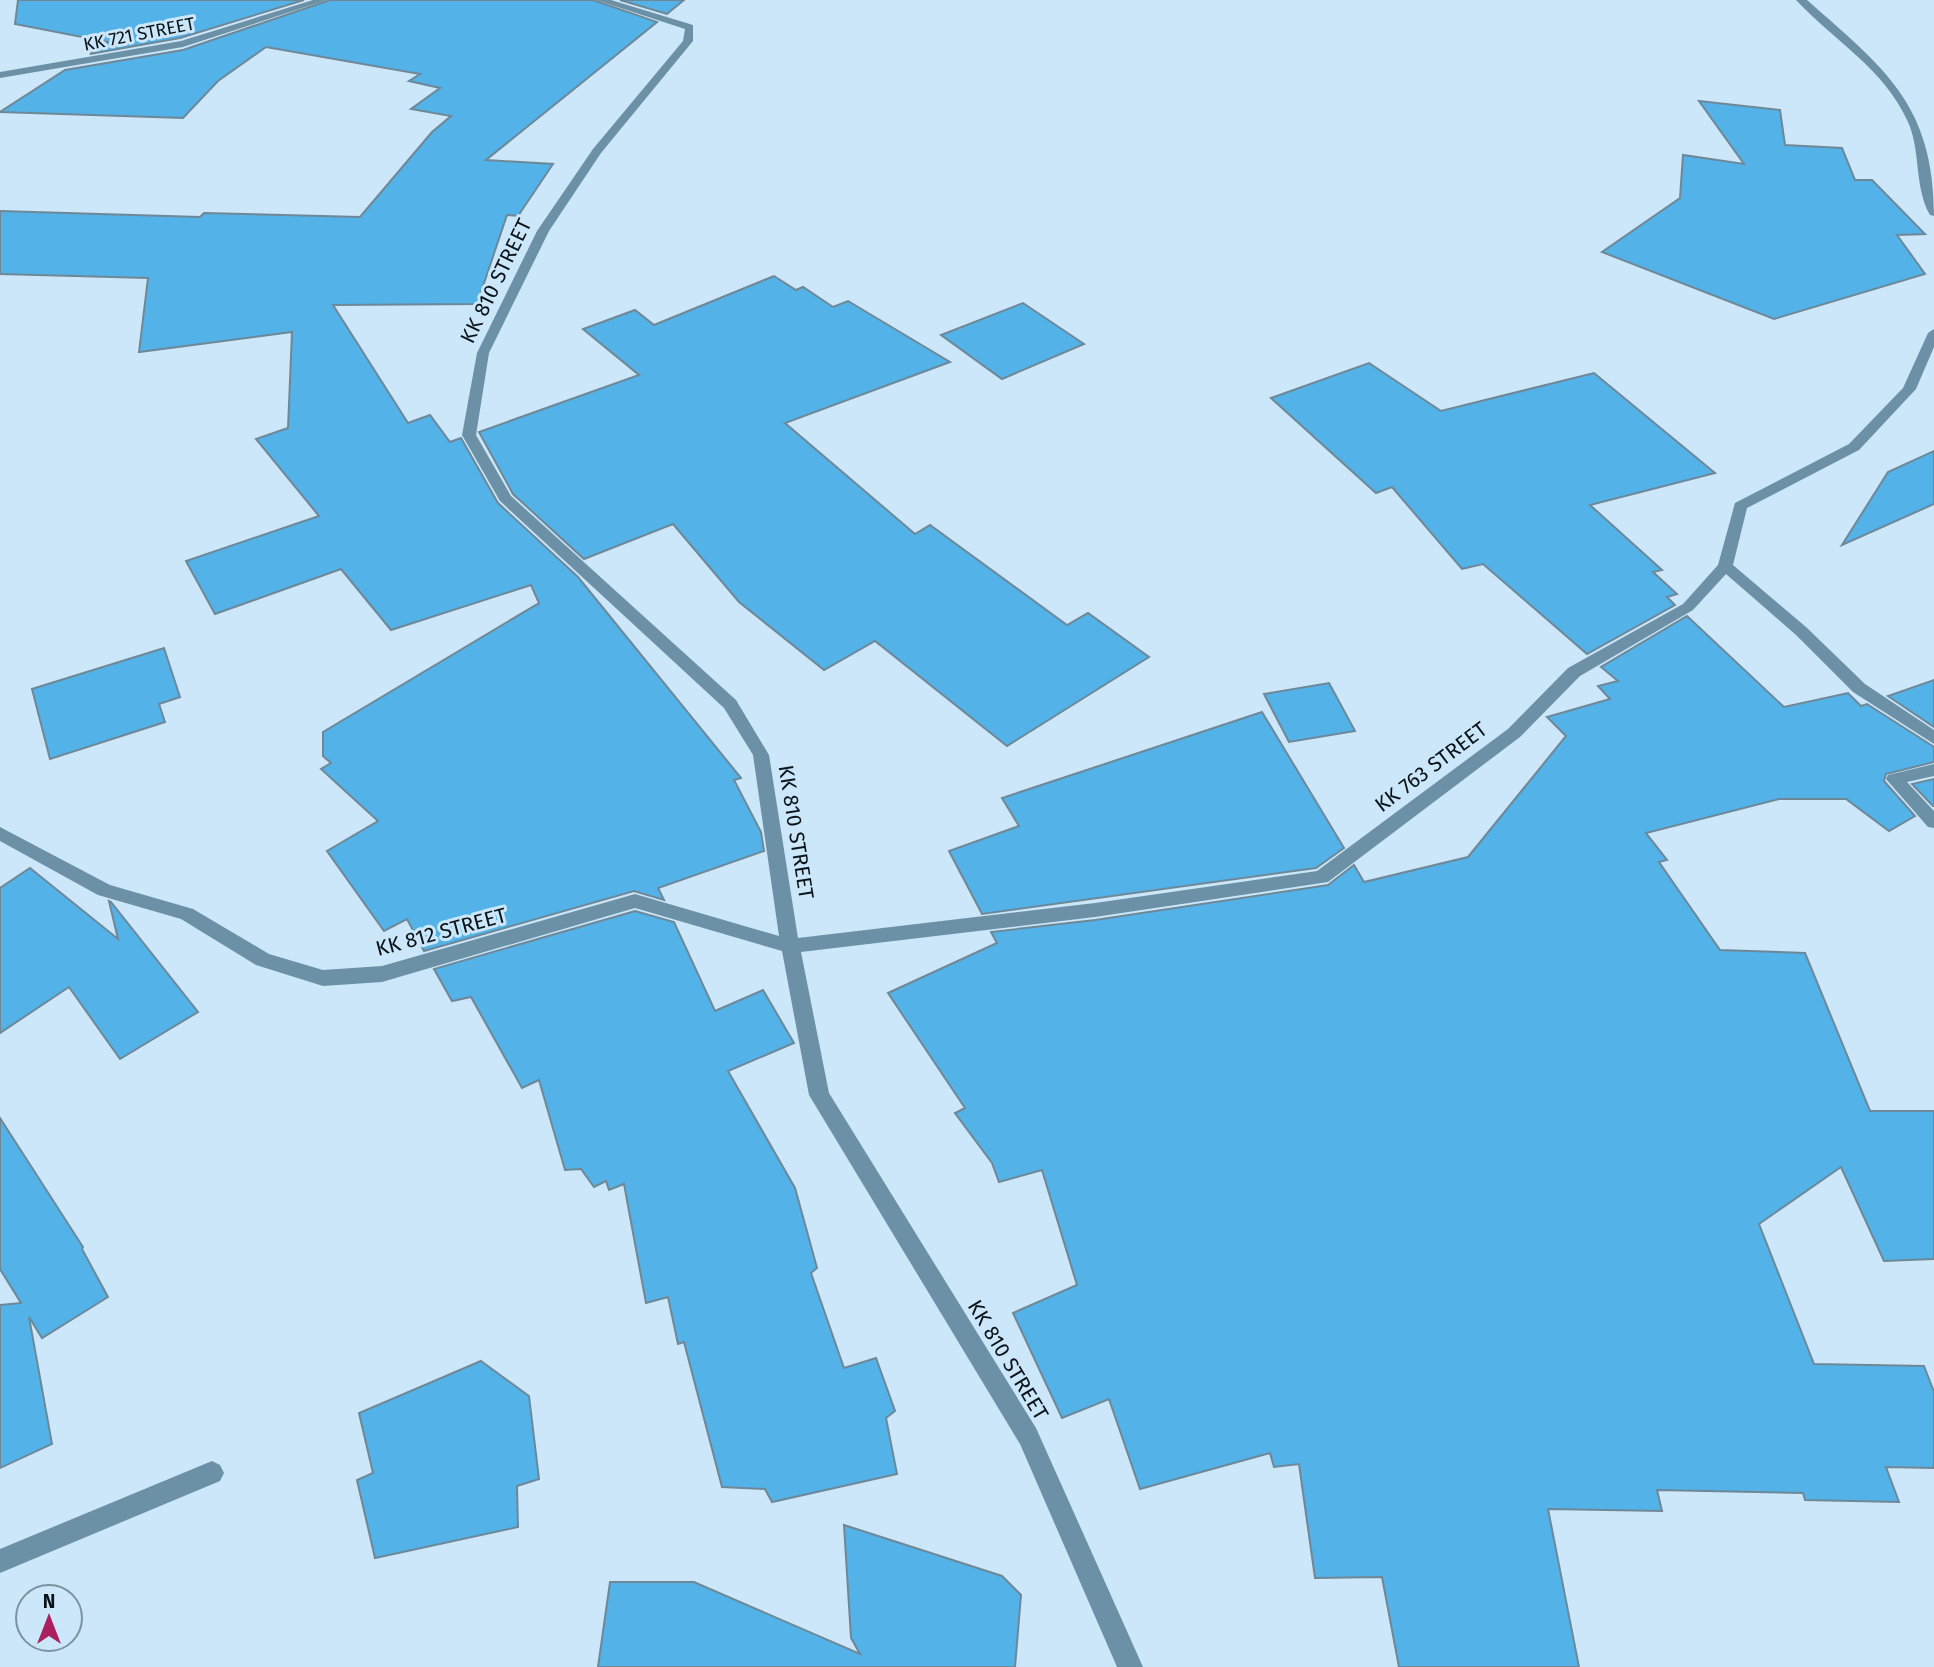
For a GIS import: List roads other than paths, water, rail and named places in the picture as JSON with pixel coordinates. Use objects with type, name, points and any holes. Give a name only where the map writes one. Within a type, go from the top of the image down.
[{"type":"street","name":"KK 721 STREET","points":[[0,75],[183,44],[322,0]]},
{"type":"street","name":"KK 810 STREET","points":[[601,0],[690,27],[688,41],[597,151],[543,232],[483,353],[469,435],[505,498],[730,704],[761,755],[790,946],[819,1095],[1028,1436],[1129,1667]]},
{"type":"street","points":[[1801,0],[1889,80],[1919,125],[1928,202],[1934,213]]},
{"type":"street","name":"KK 763 STREET","points":[[790,946],[1095,909],[1322,877],[1514,733],[1574,672],[1688,607],[1725,566],[1740,506],[1854,447],[1909,388],[1934,333]]},
{"type":"street","points":[[1725,566],[1801,631],[1860,688],[1934,738]]},
{"type":"street","points":[[1934,770],[1894,779],[1934,822]]},
{"type":"street","name":"KK 812 STREET","points":[[0,833],[104,890],[187,914],[263,960],[323,978],[382,974],[635,901],[790,946]]},
{"type":"street","points":[[0,1561],[212,1473]]}]
